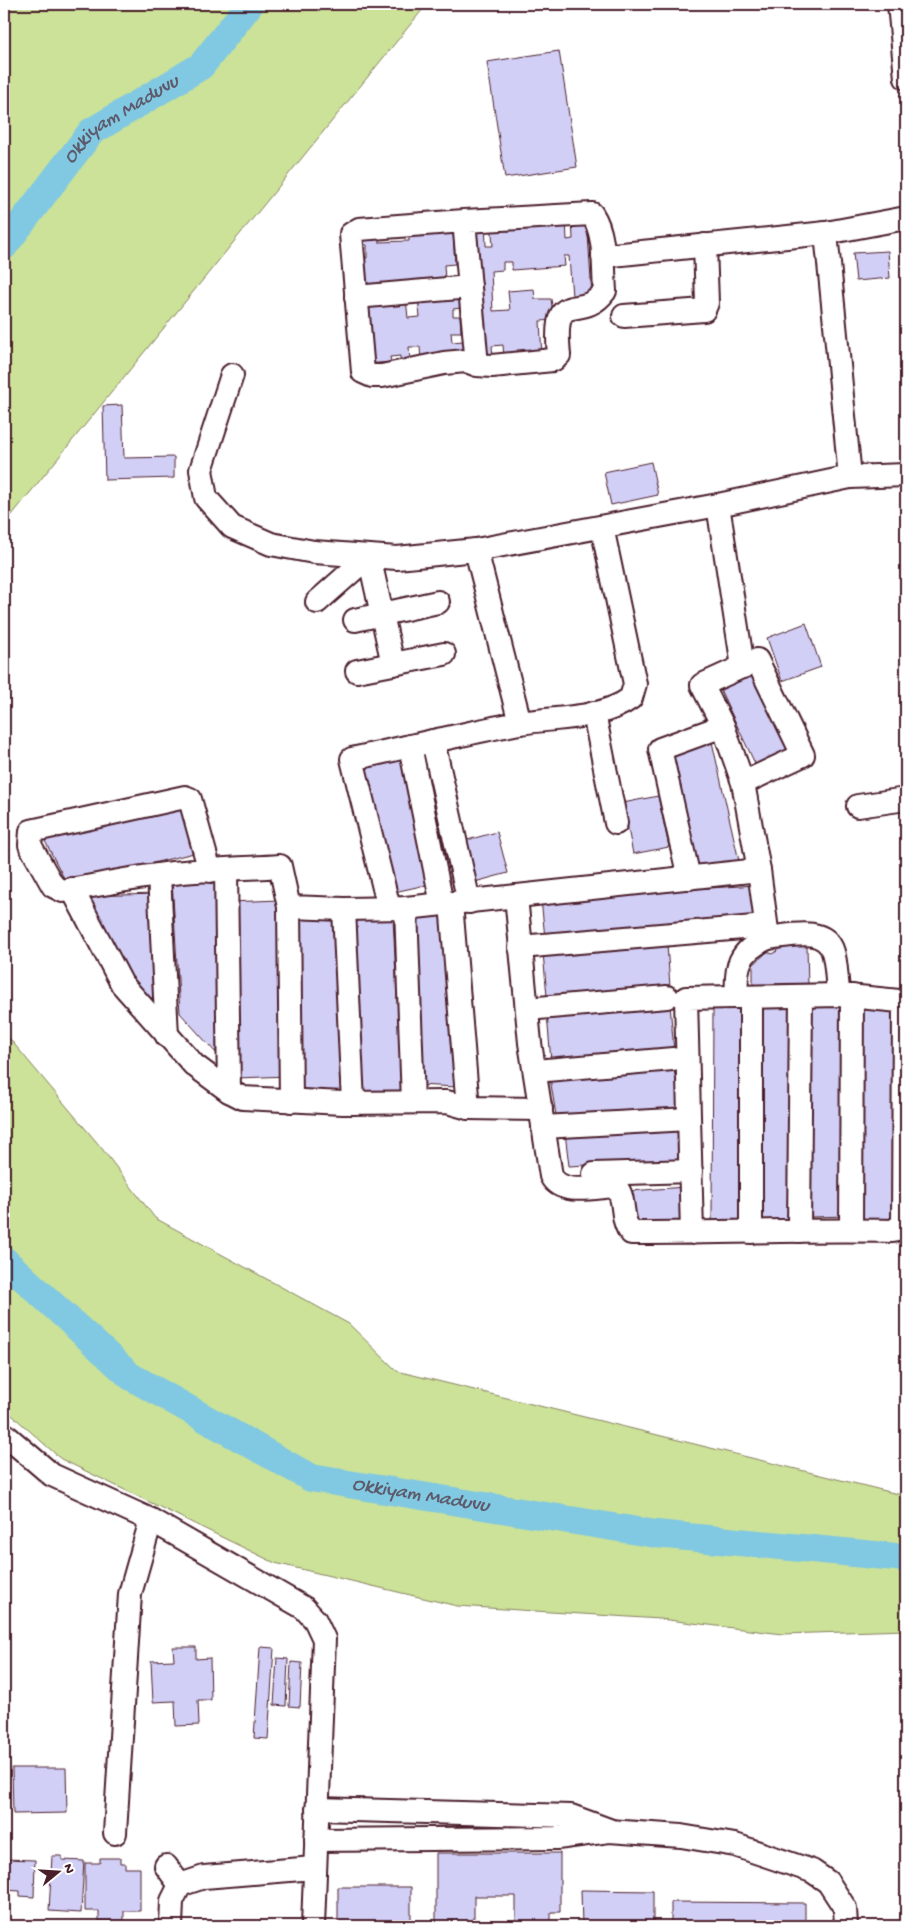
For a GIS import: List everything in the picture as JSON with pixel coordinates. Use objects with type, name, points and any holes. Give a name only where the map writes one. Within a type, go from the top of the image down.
[{"type":"street","points":[[899,4],[906,78]]},
{"type":"street","points":[[592,214],[599,225],[603,256],[605,291],[594,303],[567,308],[559,317],[557,330],[559,355],[557,358],[477,365],[466,361],[444,363],[382,376],[372,376],[363,372],[350,238],[354,231],[464,221],[592,214]]},
{"type":"street","points":[[603,256],[826,233],[906,218]]},
{"type":"street","points":[[464,221],[477,365]]},
{"type":"street","points":[[826,233],[850,477]]},
{"type":"street","points":[[624,316],[704,310],[707,303],[705,245]]},
{"type":"street","points":[[356,297],[470,287]]},
{"type":"street","points":[[232,376],[201,470],[206,498],[232,527],[271,544],[314,552],[397,558],[476,550],[718,505],[850,477],[906,474]]},
{"type":"street","points":[[718,505],[743,667]]},
{"type":"street","points":[[413,1102],[397,908],[352,759],[411,752],[433,741],[520,723],[594,713],[620,706],[631,698],[634,684],[602,527]]},
{"type":"street","points":[[476,550],[520,723]]},
{"type":"street","points":[[317,602],[369,556]]},
{"type":"street","points":[[369,556],[393,664]]},
{"type":"street","points":[[355,620],[438,602]]},
{"type":"street","points":[[357,671],[444,654]]},
{"type":"street","points":[[742,783],[803,755],[757,660],[702,685],[723,726],[742,783],[759,870],[767,932]]},
{"type":"street","points":[[594,713],[616,823]]},
{"type":"street","points":[[689,878],[660,749],[723,726]]},
{"type":"street","points":[[433,741],[454,903],[468,1108]]},
{"type":"street","points":[[411,752],[454,903]]},
{"type":"street","points":[[229,1091],[218,871],[190,799],[185,797],[31,831],[30,845],[53,886],[63,891],[159,875],[218,871],[280,866],[289,907],[291,1101]]},
{"type":"street","points":[[858,806],[906,799]]},
{"type":"street","points":[[289,907],[397,908],[759,870]]},
{"type":"street","points":[[159,875],[167,1036]]},
{"type":"street","points":[[72,889],[122,984],[194,1065],[229,1091],[243,1098],[353,1103],[447,1102],[468,1108],[542,1118],[689,1119]]},
{"type":"street","points":[[516,896],[526,1009],[551,1176],[555,1185],[564,1188],[615,1186],[621,1194],[623,1220],[631,1233],[692,1233],[893,1230],[903,1224],[904,1004],[899,1001],[846,996],[686,998],[692,1233]]},
{"type":"street","points":[[344,909],[353,1103]]},
{"type":"street","points":[[751,1232],[744,997],[735,974],[739,960],[767,932]]},
{"type":"street","points":[[520,947],[767,932],[817,934],[828,941],[846,996],[851,1230]]},
{"type":"street","points":[[799,1231],[801,996]]},
{"type":"street","points":[[526,1009],[667,997]]},
{"type":"street","points":[[535,1071],[673,1059]]},
{"type":"street","points":[[551,1176],[691,1171]]},
{"type":"street","points":[[4,1434],[52,1475],[151,1520],[304,1608],[315,1620],[324,1639],[312,1926]]},
{"type":"street","points":[[115,1833],[130,1594],[151,1520]]},
{"type":"street","points":[[317,1810],[571,1816],[610,1831]]},
{"type":"street","points":[[316,1840],[557,1838],[610,1831],[682,1836],[735,1845],[812,1871],[828,1882],[845,1908],[846,1926]]},
{"type":"street","points":[[166,1866],[180,1885]]},
{"type":"street","points":[[171,1926],[172,1901],[180,1885],[204,1877],[314,1868]]},
{"type":"green space","points":[[4,4],[427,4],[7,521],[4,534]]},
{"type":"green space","points":[[4,1032],[100,1146],[155,1218],[349,1324],[397,1371],[906,1496],[906,1630],[782,1634],[660,1619],[457,1606],[275,1563],[61,1459],[4,1408]]},
{"type":"building","points":[[559,51],[577,167],[505,178],[487,62]]},
{"type":"building","points":[[587,218],[592,296],[572,297],[569,256],[564,256],[565,266],[512,270],[512,262],[503,262],[503,270],[491,271],[493,311],[510,310],[508,291],[534,289],[535,299],[551,299],[554,320],[540,321],[542,357],[530,358],[530,349],[517,350],[518,358],[504,359],[503,345],[492,346],[493,360],[483,359],[470,223],[485,222],[486,246],[493,246],[491,222],[506,221],[507,231],[547,228],[547,221],[566,220],[567,240],[573,239],[572,219]]},
{"type":"building","points":[[453,230],[455,264],[444,265],[445,280],[360,295],[358,259],[367,258],[367,245],[357,245],[356,234],[378,233],[379,242],[409,241],[409,232]]},
{"type":"building","points":[[888,251],[890,278],[856,281],[853,253]]},
{"type":"building","points":[[460,296],[461,308],[453,309],[453,316],[460,316],[461,332],[451,332],[452,342],[463,341],[464,357],[421,360],[420,347],[409,347],[410,361],[400,361],[400,356],[390,357],[391,362],[366,364],[362,302],[406,299],[408,318],[420,317],[418,298]]},
{"type":"building","points":[[122,405],[124,458],[174,457],[174,478],[105,480],[103,406]]},
{"type":"building","points":[[651,462],[658,495],[611,505],[604,472]]},
{"type":"building","points":[[806,623],[821,667],[782,681],[767,638]]},
{"type":"building","points":[[757,664],[798,751],[758,770],[717,683]]},
{"type":"building","points":[[712,742],[739,861],[695,871],[668,752]]},
{"type":"building","points":[[409,758],[435,883],[394,892],[365,768]]},
{"type":"building","points":[[658,796],[669,847],[633,854],[623,803]]},
{"type":"building","points":[[186,804],[198,852],[67,884],[44,839]]},
{"type":"building","points":[[497,832],[508,873],[471,883],[460,842]]},
{"type":"building","points":[[220,879],[216,1053],[180,1013],[172,881]]},
{"type":"building","points":[[756,885],[758,922],[545,938],[541,899]]},
{"type":"building","points":[[156,894],[158,998],[145,998],[108,948],[90,896]]},
{"type":"building","points":[[280,900],[288,1076],[238,1078],[229,902]]},
{"type":"building","points":[[449,911],[458,1087],[417,1085],[411,913]]},
{"type":"building","points":[[340,915],[348,1091],[298,1094],[289,918]]},
{"type":"building","points":[[393,918],[402,1093],[361,1091],[353,919]]},
{"type":"building","points":[[667,944],[670,987],[547,996],[543,953]]},
{"type":"building","points":[[807,946],[808,988],[753,989],[753,965],[767,952],[773,954],[782,947]]},
{"type":"building","points":[[670,1004],[674,1052],[551,1062],[547,1014]]},
{"type":"building","points":[[808,1005],[846,1006],[850,1216],[810,1217]]},
{"type":"building","points":[[746,1007],[744,1221],[712,1221],[713,1008]]},
{"type":"building","points":[[757,1008],[798,1008],[799,1220],[758,1220]]},
{"type":"building","points":[[856,1009],[897,1009],[898,1220],[858,1221]]},
{"type":"building","points":[[674,1069],[680,1109],[556,1115],[550,1078]]},
{"type":"building","points":[[679,1127],[683,1160],[569,1166],[565,1133]]},
{"type":"building","points":[[685,1187],[688,1224],[633,1228],[630,1191]]},
{"type":"building","points":[[173,1647],[196,1647],[196,1659],[210,1658],[211,1700],[198,1700],[199,1725],[176,1726],[175,1701],[153,1702],[151,1661],[174,1660]]},
{"type":"building","points":[[260,1647],[274,1648],[268,1739],[254,1738]]},
{"type":"building","points":[[277,1658],[288,1659],[286,1706],[274,1705]]},
{"type":"building","points":[[291,1662],[302,1663],[300,1707],[289,1706]]},
{"type":"building","points":[[12,1768],[66,1768],[67,1813],[13,1814]]},
{"type":"building","points":[[436,1853],[560,1853],[560,1912],[551,1912],[551,1926],[338,1926],[338,1887],[411,1887],[411,1925],[436,1925]],"holes":[[[474,1896],[516,1896],[516,1923],[474,1923]]]},
{"type":"building","points":[[52,1856],[62,1856],[62,1860],[84,1861],[81,1913],[49,1911]]},
{"type":"building","points":[[100,1858],[120,1858],[120,1863],[125,1863],[125,1868],[140,1868],[140,1911],[124,1911],[124,1921],[99,1921],[99,1911],[85,1911],[85,1863],[100,1863]]},
{"type":"building","points":[[4,1859],[35,1860],[34,1897],[20,1896],[20,1891],[4,1890]]},
{"type":"building","points":[[581,1890],[653,1891],[653,1926],[582,1926]]},
{"type":"building","points":[[671,1902],[805,1903],[805,1926],[671,1926]]},
{"type":"waterway","name":"Okkiyam Maduvu","points":[[4,246],[91,132],[201,66],[250,4]]},
{"type":"waterway","name":"Okkiyam Maduvu","points":[[4,1260],[130,1376],[311,1478],[656,1534],[906,1558]]}]
